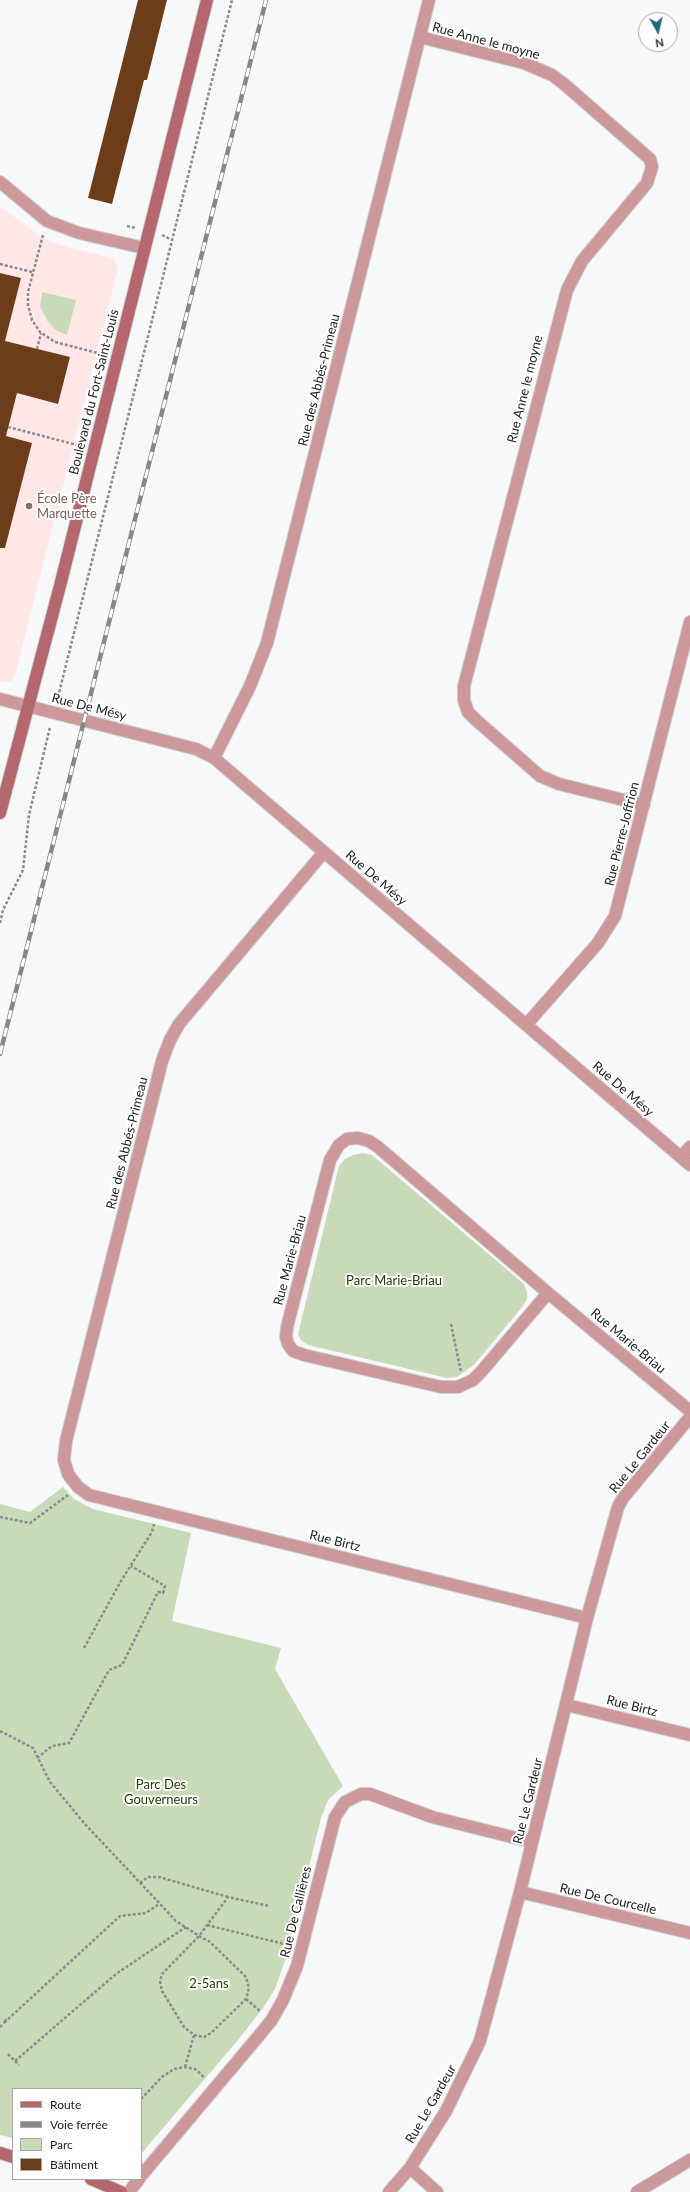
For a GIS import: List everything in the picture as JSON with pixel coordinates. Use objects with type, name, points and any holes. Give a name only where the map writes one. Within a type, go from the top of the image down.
[{"type":"street","name":"Boulevard du Fort-Saint-Louis","points":[[0,813],[94,449],[207,0]]},
{"type":"street","name":"Rue des Abbés-Primeau","points":[[214,758],[250,686],[267,643],[429,0]]},
{"type":"street","name":"Rue Anne le moyne","points":[[420,37],[524,63],[552,75],[650,159],[652,167],[647,183],[582,261],[567,290],[464,686],[464,700],[468,712],[540,776],[559,784],[644,805]]},
{"type":"street","points":[[0,182],[47,221],[79,233],[144,248]]},
{"type":"street","name":"Rue Pierre-Joffrion","points":[[526,1025],[598,943],[610,926],[618,906],[690,622]]},
{"type":"street","name":"Rue De Mésy","points":[[0,699],[196,749],[214,758],[685,1161]]},
{"type":"street","name":"Rue des Abbés-Primeau","points":[[74,1490],[64,1460],[66,1441],[162,1060],[170,1040],[179,1024],[324,852]]},
{"type":"street","name":"Rue Marie-Briau","points":[[548,1294],[481,1372],[473,1380],[458,1387],[441,1387],[304,1355],[293,1350],[288,1344],[286,1337],[287,1326],[330,1160],[339,1145],[347,1139],[358,1138],[369,1141],[378,1147],[548,1294],[690,1411]]},
{"type":"street","points":[[685,1161],[690,1147]]},
{"type":"street","name":"Rue Le Gardeur","points":[[389,2192],[410,2168],[458,2091],[480,2041],[520,1892],[567,1705],[587,1618],[618,1507],[623,1498],[690,1417]]},
{"type":"street","name":"Rue Birtz","points":[[74,1490],[89,1495],[587,1618]]},
{"type":"street","name":"Rue Birtz","points":[[567,1705],[690,1735]]},
{"type":"street","name":"Rue De Callières","points":[[142,2175],[271,2021],[283,2000],[297,1966],[335,1817],[345,1802],[361,1794],[370,1794],[432,1817],[532,1842]]},
{"type":"street","name":"Rue De Courcelle","points":[[520,1892],[690,1933]]},
{"type":"street","points":[[0,2153],[12,2157]]},
{"type":"street","points":[[637,2192],[690,2160]]},
{"type":"street","points":[[410,2168],[437,2192]]},
{"type":"street","points":[[93,2180],[121,2192]]},
{"type":"street","points":[[129,2192],[138,2180]]},
{"type":"path","points":[[58,697],[232,0]]},
{"type":"path","points":[[160,233],[172,240]]},
{"type":"path","points":[[42,235],[28,292],[28,305],[32,320],[41,333],[55,342],[98,353]]},
{"type":"path","points":[[0,264],[32,272]]},
{"type":"path","points":[[37,349],[41,333]]},
{"type":"path","points":[[8,427],[94,449]]},
{"type":"path","points":[[0,923],[3,910],[23,870],[29,815],[50,727]]},
{"type":"path","points":[[451,1324],[461,1372]]},
{"type":"path","points":[[0,1517],[30,1523],[74,1490]]},
{"type":"path","points":[[84,1648],[152,1532],[155,1522]]},
{"type":"path","points":[[37,1758],[52,1746],[69,1743],[109,1670],[122,1665],[158,1592],[163,1593],[165,1586],[131,1566]]},
{"type":"path","points":[[0,1731],[33,1748],[50,1782],[84,1823],[159,1904],[176,1921],[199,1936],[210,1942],[246,1977],[249,1988],[246,1999],[211,2033],[204,2037],[194,2035],[184,2027],[162,1991],[160,1981],[162,1974],[199,1936],[228,1897]]},
{"type":"path","points":[[140,1883],[148,1877],[159,1877],[228,1897],[269,1906]]},
{"type":"path","points":[[0,2027],[62,1968],[120,1916],[146,1912],[159,1904]]},
{"type":"path","points":[[207,1925],[291,1946]]},
{"type":"path","points":[[15,2061],[116,1974],[186,1927]]},
{"type":"path","points":[[246,1999],[262,2013]]},
{"type":"path","points":[[185,2067],[194,2035]]},
{"type":"path","points":[[8,2054],[19,2065]]},
{"type":"path","points":[[142,2098],[162,2077],[174,2069],[185,2067],[195,2069],[207,2079]]},
{"type":"shaded area","name":"École Père Marquette","points":[[0,206],[40,236],[54,243],[111,258],[115,261],[118,268],[15,676],[11,681],[3,682],[0,681]]},
{"type":"green space","points":[[42,292],[76,300],[67,335],[57,331],[48,322],[40,307]]},
{"type":"green space","name":"Parc Marie-Briau","points":[[363,1153],[372,1155],[524,1284],[527,1292],[527,1299],[523,1306],[474,1365],[457,1377],[447,1378],[308,1345],[301,1340],[298,1334],[339,1166],[345,1159],[353,1155]]},
{"type":"green space","name":"Parc Des Gouverneurs","points":[[63,1487],[74,1499],[93,1509],[191,1533],[172,1621],[281,1648],[275,1669],[343,1786],[328,1800],[321,1818],[286,1958],[275,1989],[263,2008],[238,2040],[142,2153],[142,2088],[12,2088],[12,2138],[0,2135],[0,1504],[30,1512]]},
{"type":"building","points":[[138,0],[167,0],[147,80],[144,80],[112,204],[88,198]]},
{"type":"building","points":[[0,273],[21,278],[5,341],[70,357],[58,404],[17,393],[6,436],[32,443],[5,548],[0,548]]},
{"type":"railway","points":[[0,1054],[266,0]]},
{"type":"place","name":"École Père Marquette","points":[[29,506]]},
{"type":"park label","name":"2-5ans","points":[[209,1984]]}]
